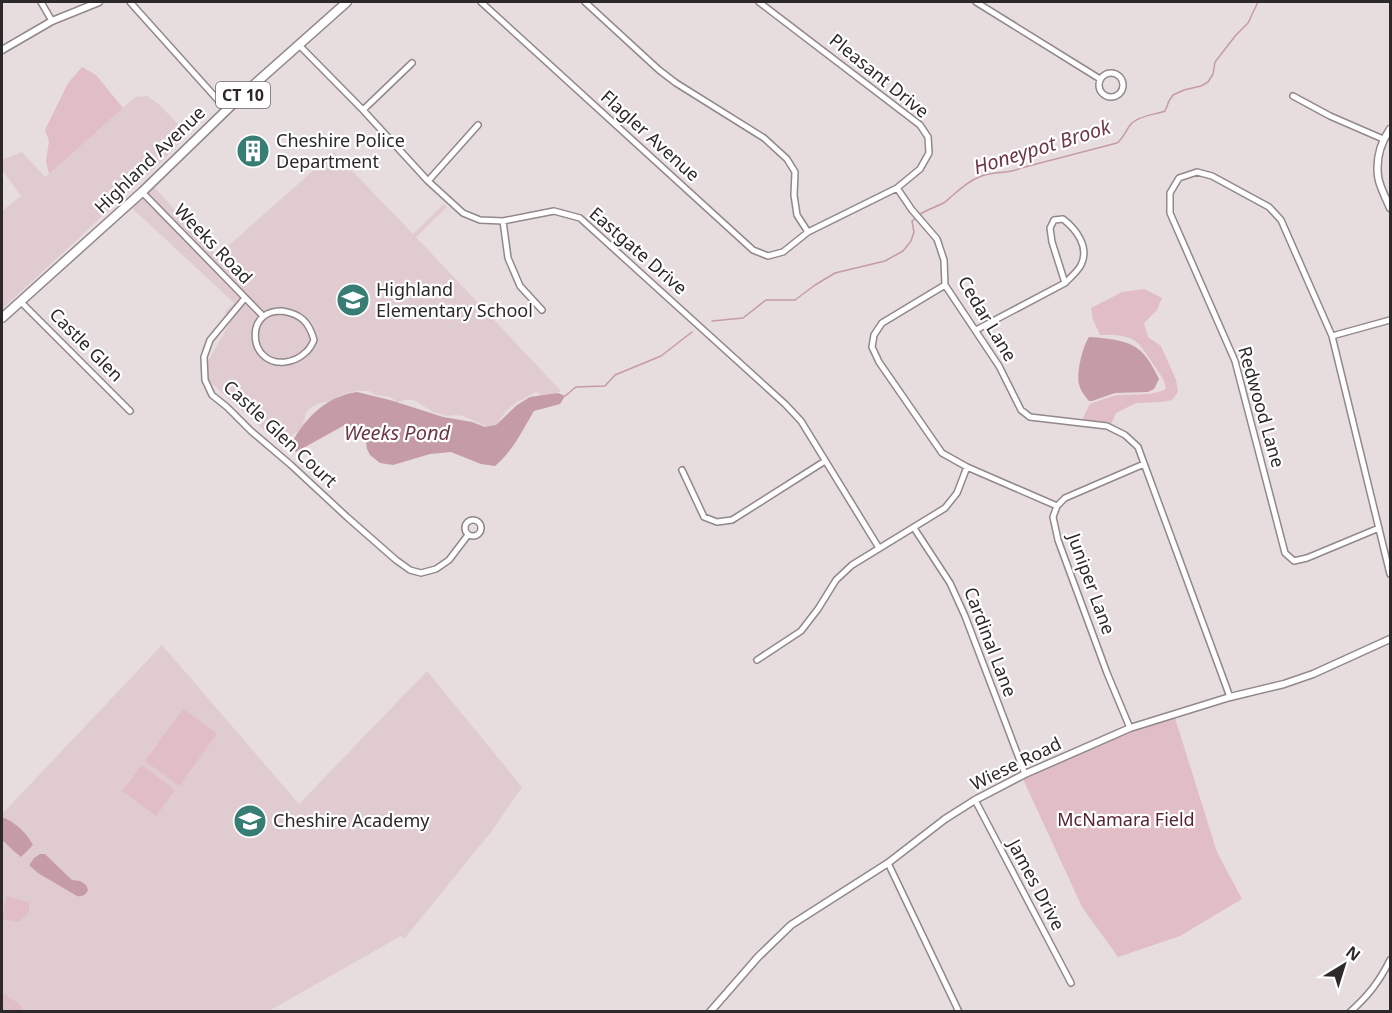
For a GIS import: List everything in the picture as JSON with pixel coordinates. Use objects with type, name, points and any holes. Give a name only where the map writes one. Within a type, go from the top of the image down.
[{"type":"highway","name":"Highland Avenue","points":[[2,318],[142,192],[226,109],[347,2]]},
{"type":"street","points":[[41,2],[52,21]]},
{"type":"street","points":[[2,50],[52,21],[99,2]]},
{"type":"street","points":[[130,2],[226,109]]},
{"type":"street","name":"Flagler Avenue","points":[[481,2],[753,250],[768,256],[783,252],[808,232]]},
{"type":"street","points":[[585,2],[659,70],[764,138],[788,159],[795,172],[794,195],[797,215],[808,232],[897,188]]},
{"type":"street","name":"Pleasant Drive","points":[[759,2],[920,125],[928,137],[928,153],[920,169],[897,188]]},
{"type":"street","points":[[976,2],[1101,79]]},
{"type":"street","name":"Eastgate Drive","points":[[299,45],[428,181],[463,213],[480,220],[503,221],[554,211],[580,218],[801,421],[879,548]]},
{"type":"street","points":[[363,110],[411,63]]},
{"type":"street","points":[[1107,74],[1115,74],[1123,82],[1122,90],[1117,96],[1105,96],[1100,90],[1101,79],[1107,74]]},
{"type":"street","points":[[1293,96],[1330,116],[1383,139]]},
{"type":"street","points":[[428,181],[478,125]]},
{"type":"street","points":[[1390,129],[1383,139],[1378,159],[1378,177],[1390,208]]},
{"type":"street","name":"Redwood Lane","points":[[1332,336],[1281,220],[1269,207],[1212,176],[1197,172],[1179,178],[1170,193],[1170,213],[1234,361],[1285,553],[1294,561],[1307,558],[1379,528]]},
{"type":"street","name":"Cedar Lane","points":[[897,188],[937,239],[944,260],[945,285],[999,366],[1021,410],[1030,417],[1107,426],[1125,435],[1138,447],[1230,698]]},
{"type":"street","name":"Weeks Road","points":[[142,192],[263,316]]},
{"type":"street","points":[[976,330],[1065,283],[1082,265],[1084,248],[1074,227],[1063,219],[1054,220],[1050,228],[1065,283]]},
{"type":"street","points":[[503,221],[508,258],[516,277],[520,286],[542,310]]},
{"type":"street","points":[[945,285],[882,323],[874,335],[872,347],[879,362],[942,453],[967,467],[1057,506],[1065,498],[1144,464]]},
{"type":"street","name":"Castle Glen Court","points":[[245,298],[210,340],[204,357],[204,380],[212,395],[346,517],[410,570],[421,573],[436,569],[449,561],[468,535]]},
{"type":"street","name":"Castle Glen","points":[[20,301],[130,411]]},
{"type":"street","points":[[272,312],[292,313],[303,319],[311,328],[314,340],[306,352],[292,361],[283,363],[271,361],[262,355],[255,335],[257,325],[263,316],[272,312]]},
{"type":"street","points":[[1390,320],[1332,336],[1390,574]]},
{"type":"street","points":[[682,470],[704,516],[717,522],[732,520],[825,461]]},
{"type":"street","points":[[757,660],[801,631],[819,609],[836,580],[852,565],[945,508],[957,493],[967,467]]},
{"type":"street","name":"Juniper Lane","points":[[1057,506],[1053,516],[1058,540],[1107,673],[1130,728]]},
{"type":"street","name":"Cardinal Lane","points":[[914,528],[950,583],[965,616],[1025,774]]},
{"type":"street","name":"Wiese Road","points":[[711,1011],[758,957],[791,925],[888,863],[945,819],[975,800],[1025,774],[1130,728],[1284,684],[1313,674],[1390,639]]},
{"type":"street","name":"James Drive","points":[[975,800],[1071,983]]},
{"type":"street","points":[[888,863],[959,1011]]},
{"type":"street","points":[[1350,1011],[1366,998],[1382,977],[1390,960]]},
{"type":"shaded area","points":[[147,96],[160,105],[188,135],[2,309],[2,211],[21,196],[2,170],[2,160],[22,152],[45,177],[135,97]]},
{"type":"shaded area","name":"Highland Elementary School","points":[[334,152],[413,234],[444,204],[447,207],[416,237],[561,391],[543,398],[536,392],[517,402],[506,411],[497,424],[495,432],[463,416],[447,416],[433,412],[414,400],[397,402],[390,397],[376,395],[369,391],[356,391],[310,408],[302,423],[314,429],[299,431],[283,441],[282,446],[201,374],[232,319],[225,312],[234,303],[132,208],[154,187],[217,256]]},
{"type":"shaded area","name":"Cheshire Academy","points":[[162,645],[299,804],[427,671],[522,787],[491,832],[404,939],[401,936],[267,1012],[2,1011],[2,811],[5,811]]},
{"type":"green space","points":[[82,67],[96,75],[123,108],[49,174],[46,161],[49,141],[45,130],[68,83]]},
{"type":"green space","points":[[1144,289],[1162,298],[1157,310],[1144,323],[1148,337],[1161,346],[1176,380],[1178,392],[1172,400],[1136,403],[1116,413],[1111,424],[1082,420],[1090,404],[1115,396],[1149,394],[1166,389],[1162,377],[1139,344],[1128,337],[1100,335],[1093,320],[1091,308],[1122,292]]},
{"type":"green space","points":[[183,709],[217,734],[179,786],[145,761]]},
{"type":"green space","name":"McNamara Field","points":[[1175,718],[1217,852],[1242,899],[1180,936],[1118,957],[1082,907],[1023,779],[1133,731]]},
{"type":"green space","points":[[142,765],[175,790],[156,816],[122,791]]},
{"type":"green space","points":[[6,896],[29,902],[29,912],[19,922],[2,919]]},
{"type":"green space","points":[[5,994],[19,1004],[24,1011],[2,1011],[2,996]]},
{"type":"water","points":[[1089,337],[1128,343],[1140,351],[1150,362],[1159,379],[1154,389],[1148,392],[1115,393],[1089,401],[1080,388],[1078,374],[1084,346]]},
{"type":"water","name":"Weeks Pond","points":[[357,392],[485,427],[496,425],[517,405],[530,397],[558,393],[565,396],[560,404],[534,411],[512,447],[495,466],[481,464],[451,452],[430,454],[393,465],[380,463],[370,455],[367,449],[366,442],[370,430],[366,427],[343,426],[296,452],[290,446],[302,426],[317,410],[335,399]]},
{"type":"water","points":[[2,817],[20,828],[33,845],[21,857],[2,840]]},
{"type":"water","points":[[40,854],[45,854],[72,880],[86,885],[88,890],[86,893],[77,896],[38,873],[30,864]]},
{"type":"waterway","name":"Honeypot Brook","points":[[919,215],[945,202],[965,185],[979,177],[1016,170],[1117,143],[1136,120],[1165,111],[1173,95],[1208,82],[1213,74],[1215,62],[1248,23],[1258,2]]},
{"type":"waterway","name":"Honeypot Brook","points":[[712,321],[743,318],[766,300],[795,300],[835,273],[885,261],[903,251],[911,241],[914,232],[912,221],[916,218]]},
{"type":"waterway","name":"Honeypot Brook","points":[[565,396],[576,387],[605,386],[615,375],[661,356],[692,332]]},
{"type":"place","name":"Cheshire Police Department","points":[[253,151]]},
{"type":"place","name":"Highland Elementary School","points":[[353,300]]},
{"type":"place","name":"Cheshire Academy","points":[[250,821]]}]
